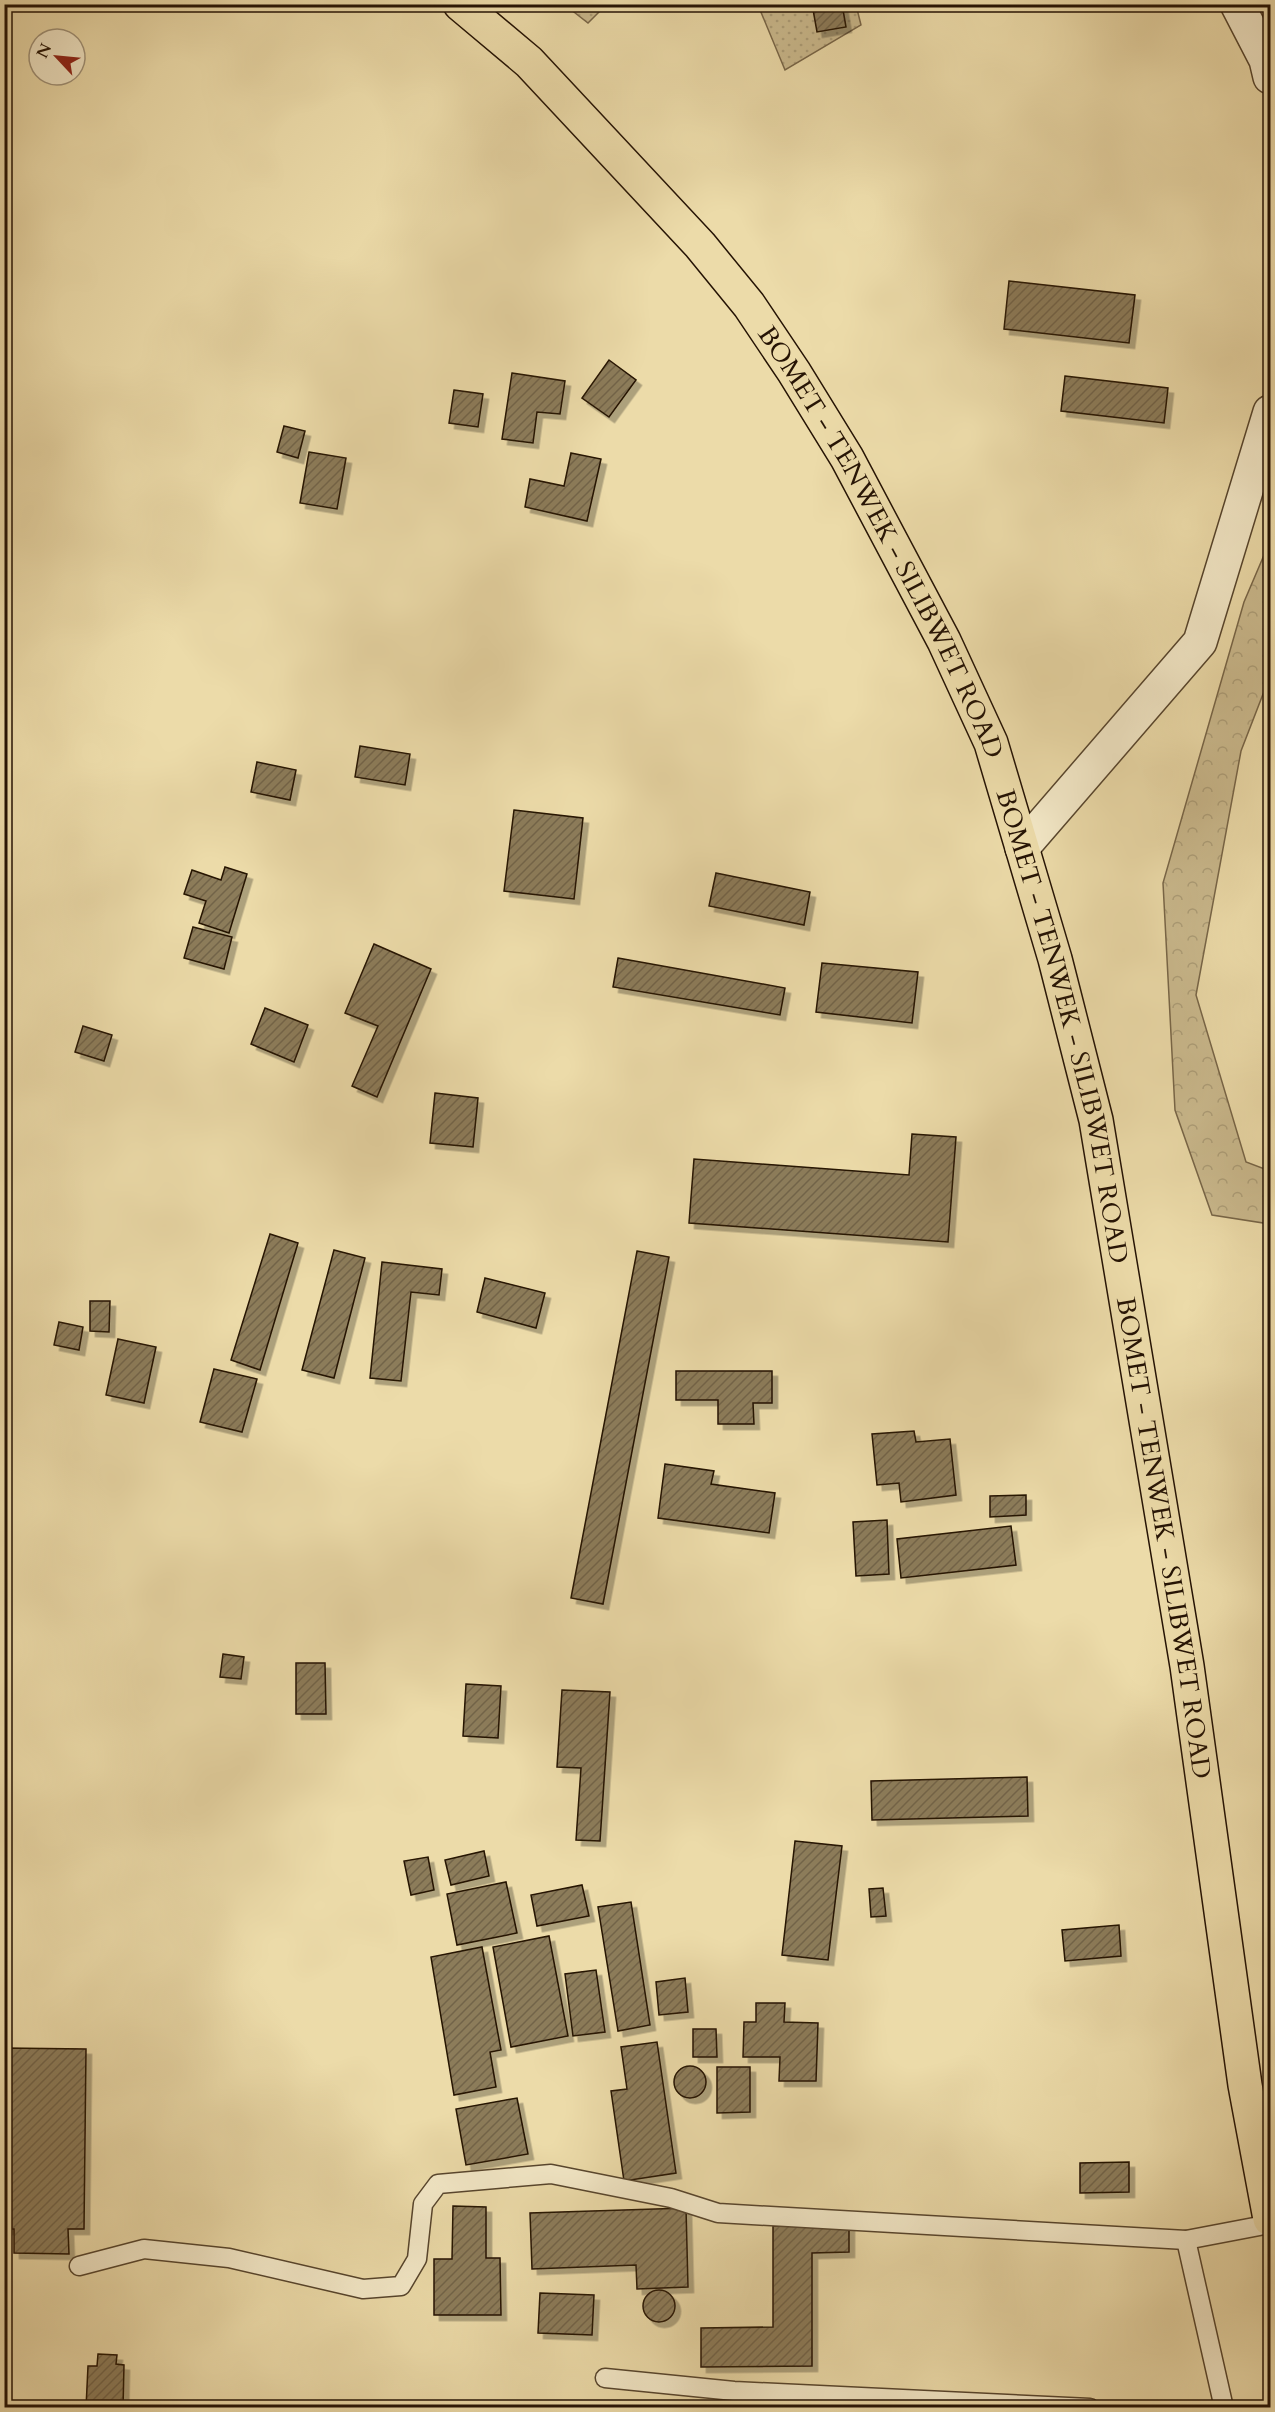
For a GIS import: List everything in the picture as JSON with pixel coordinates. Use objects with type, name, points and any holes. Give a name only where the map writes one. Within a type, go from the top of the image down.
[{"type":"main road","name":"BOMET - TENWEK - SILIBWET ROAD","points":[[460,4],[529,62],[700,245],[748,305],[788,362],[847,458],[944,641],[991,743],[1055,959],[1096,1120],[1187,1666],[1245,2085],[1270,2219]]},
{"type":"street","points":[[1237,4],[1266,60],[1270,77]]},
{"type":"street","points":[[1022,848],[1200,642],[1270,412]]},
{"type":"lane","points":[[79,2266],[144,2249],[229,2258],[363,2289],[401,2286],[417,2259],[423,2204],[438,2184],[551,2174],[671,2198],[718,2213],[1186,2240],[1270,2224]]},
{"type":"lane","points":[[1186,2240],[1224,2408]]},
{"type":"lane","points":[[605,2378],[734,2391],[1090,2408]]},
{"type":"green space","points":[[565,5],[606,5],[588,23]]},
{"type":"green space","points":[[758,5],[856,5],[861,25],[785,70]]},
{"type":"green space","points":[[1270,541],[1270,676],[1241,751],[1196,995],[1246,1162],[1270,1171],[1270,1224],[1212,1215],[1175,1110],[1163,883],[1244,602]]},
{"type":"building","points":[[812,4],[842,4],[846,27],[817,32]]},
{"type":"building","points":[[1009,281],[1135,295],[1129,343],[1004,329]]},
{"type":"building","points":[[609,360],[636,380],[609,417],[582,398]]},
{"type":"building","points":[[512,373],[565,381],[560,414],[537,412],[533,443],[502,439]]},
{"type":"building","points":[[1065,376],[1168,388],[1164,423],[1061,411]]},
{"type":"building","points":[[454,390],[483,394],[478,427],[449,423]]},
{"type":"building","points":[[284,426],[305,431],[298,458],[277,452]]},
{"type":"building","points":[[309,452],[346,458],[337,509],[300,503]]},
{"type":"building","points":[[571,453],[601,459],[587,521],[525,507],[530,479],[564,486]]},
{"type":"building","points":[[360,746],[410,754],[405,785],[355,777]]},
{"type":"building","points":[[257,762],[296,770],[290,800],[251,792]]},
{"type":"building","points":[[514,810],[583,818],[574,899],[504,891]]},
{"type":"building","points":[[225,867],[247,874],[229,933],[199,923],[206,901],[184,894],[192,870],[221,880]]},
{"type":"building","points":[[716,873],[810,892],[804,925],[709,906]]},
{"type":"building","points":[[193,927],[232,937],[224,969],[184,958]]},
{"type":"building","points":[[374,944],[431,969],[377,1097],[352,1086],[378,1026],[345,1013]]},
{"type":"building","points":[[618,958],[785,988],[780,1015],[613,987]]},
{"type":"building","points":[[822,963],[918,972],[912,1023],[816,1012]]},
{"type":"building","points":[[265,1008],[308,1025],[294,1062],[251,1044]]},
{"type":"building","points":[[83,1026],[112,1035],[104,1061],[75,1052]]},
{"type":"building","points":[[435,1093],[478,1098],[473,1147],[430,1143]]},
{"type":"building","points":[[912,1134],[956,1137],[948,1242],[689,1223],[694,1159],[909,1175]]},
{"type":"building","points":[[270,1234],[298,1243],[260,1370],[231,1360]]},
{"type":"building","points":[[334,1250],[365,1258],[334,1378],[302,1370]]},
{"type":"building","points":[[637,1251],[669,1257],[603,1604],[571,1598]]},
{"type":"building","points":[[382,1262],[442,1269],[439,1295],[411,1292],[401,1381],[370,1378]]},
{"type":"building","points":[[485,1278],[545,1293],[536,1328],[477,1312]]},
{"type":"building","points":[[90,1301],[110,1301],[109,1332],[90,1331]]},
{"type":"building","points":[[59,1322],[83,1327],[79,1350],[54,1345]]},
{"type":"building","points":[[118,1339],[156,1347],[144,1403],[106,1395]]},
{"type":"building","points":[[214,1369],[257,1379],[242,1432],[200,1422]]},
{"type":"building","points":[[676,1371],[772,1371],[772,1403],[753,1403],[754,1424],[718,1424],[718,1400],[676,1400]]},
{"type":"building","points":[[914,1431],[916,1442],[950,1439],[956,1495],[901,1502],[899,1483],[877,1485],[872,1434]]},
{"type":"building","points":[[665,1464],[714,1471],[711,1484],[775,1493],[769,1533],[658,1518]]},
{"type":"building","points":[[1026,1495],[1026,1515],[990,1517],[990,1496]]},
{"type":"building","points":[[887,1520],[889,1574],[856,1576],[853,1522]]},
{"type":"building","points":[[1011,1526],[1016,1565],[901,1578],[897,1539]]},
{"type":"building","points":[[223,1654],[244,1657],[241,1679],[220,1677]]},
{"type":"building","points":[[296,1663],[325,1663],[326,1714],[296,1714]]},
{"type":"building","points":[[466,1684],[501,1686],[498,1738],[463,1736]]},
{"type":"building","points":[[562,1690],[610,1692],[600,1841],[576,1840],[581,1768],[557,1767]]},
{"type":"building","points":[[1027,1777],[1028,1816],[872,1820],[871,1781]]},
{"type":"building","points":[[795,1841],[842,1846],[828,1960],[782,1955]]},
{"type":"building","points":[[484,1851],[489,1876],[451,1885],[445,1860]]},
{"type":"building","points":[[428,1857],[434,1890],[411,1895],[404,1861]]},
{"type":"building","points":[[506,1882],[517,1933],[457,1945],[447,1894]]},
{"type":"building","points":[[582,1885],[589,1916],[537,1926],[531,1895]]},
{"type":"building","points":[[883,1888],[886,1916],[871,1917],[869,1889]]},
{"type":"building","points":[[631,1902],[650,2025],[618,2031],[598,1907]]},
{"type":"building","points":[[1119,1925],[1121,1956],[1065,1961],[1062,1930]]},
{"type":"building","points":[[549,1936],[568,2036],[511,2047],[493,1947]]},
{"type":"building","points":[[482,1947],[501,2050],[490,2052],[496,2087],[454,2095],[431,1957]]},
{"type":"building","points":[[596,1970],[605,2032],[573,2036],[565,1974]]},
{"type":"building","points":[[685,1978],[688,2012],[659,2015],[656,1982]]},
{"type":"building","points":[[756,2003],[785,2003],[784,2022],[818,2023],[816,2081],[779,2081],[780,2057],[743,2057],[744,2022],[756,2022]]},
{"type":"building","points":[[693,2029],[716,2029],[717,2057],[693,2057]]},
{"type":"building","points":[[657,2042],[676,2173],[624,2181],[611,2091],[627,2089],[621,2047]]},
{"type":"building","points":[[4,2048],[86,2049],[84,2229],[68,2229],[69,2254],[14,2253],[14,2229],[4,2229]]},
{"type":"building","points":[[690,2066],[701,2071],[706,2082],[701,2093],[690,2098],[679,2093],[674,2082],[679,2071]]},
{"type":"building","points":[[717,2067],[750,2067],[750,2112],[717,2113]]},
{"type":"building","points":[[517,2098],[528,2154],[466,2165],[456,2109]]},
{"type":"building","points":[[1129,2162],[1129,2192],[1080,2193],[1080,2163]]},
{"type":"building","points":[[453,2206],[486,2207],[486,2258],[500,2258],[501,2315],[434,2315],[434,2259],[452,2259]]},
{"type":"building","points":[[686,2208],[688,2287],[637,2289],[636,2265],[532,2269],[530,2213]]},
{"type":"building","points":[[849,2225],[849,2252],[812,2253],[812,2366],[701,2367],[701,2328],[773,2327],[773,2226]]},
{"type":"building","points":[[659,2290],[670,2295],[675,2306],[670,2317],[659,2322],[648,2317],[643,2306],[648,2295]]},
{"type":"building","points":[[540,2293],[594,2295],[592,2335],[538,2333]]},
{"type":"building","points":[[98,2354],[117,2355],[116,2364],[124,2365],[123,2408],[86,2408],[88,2366],[97,2366]]}]
